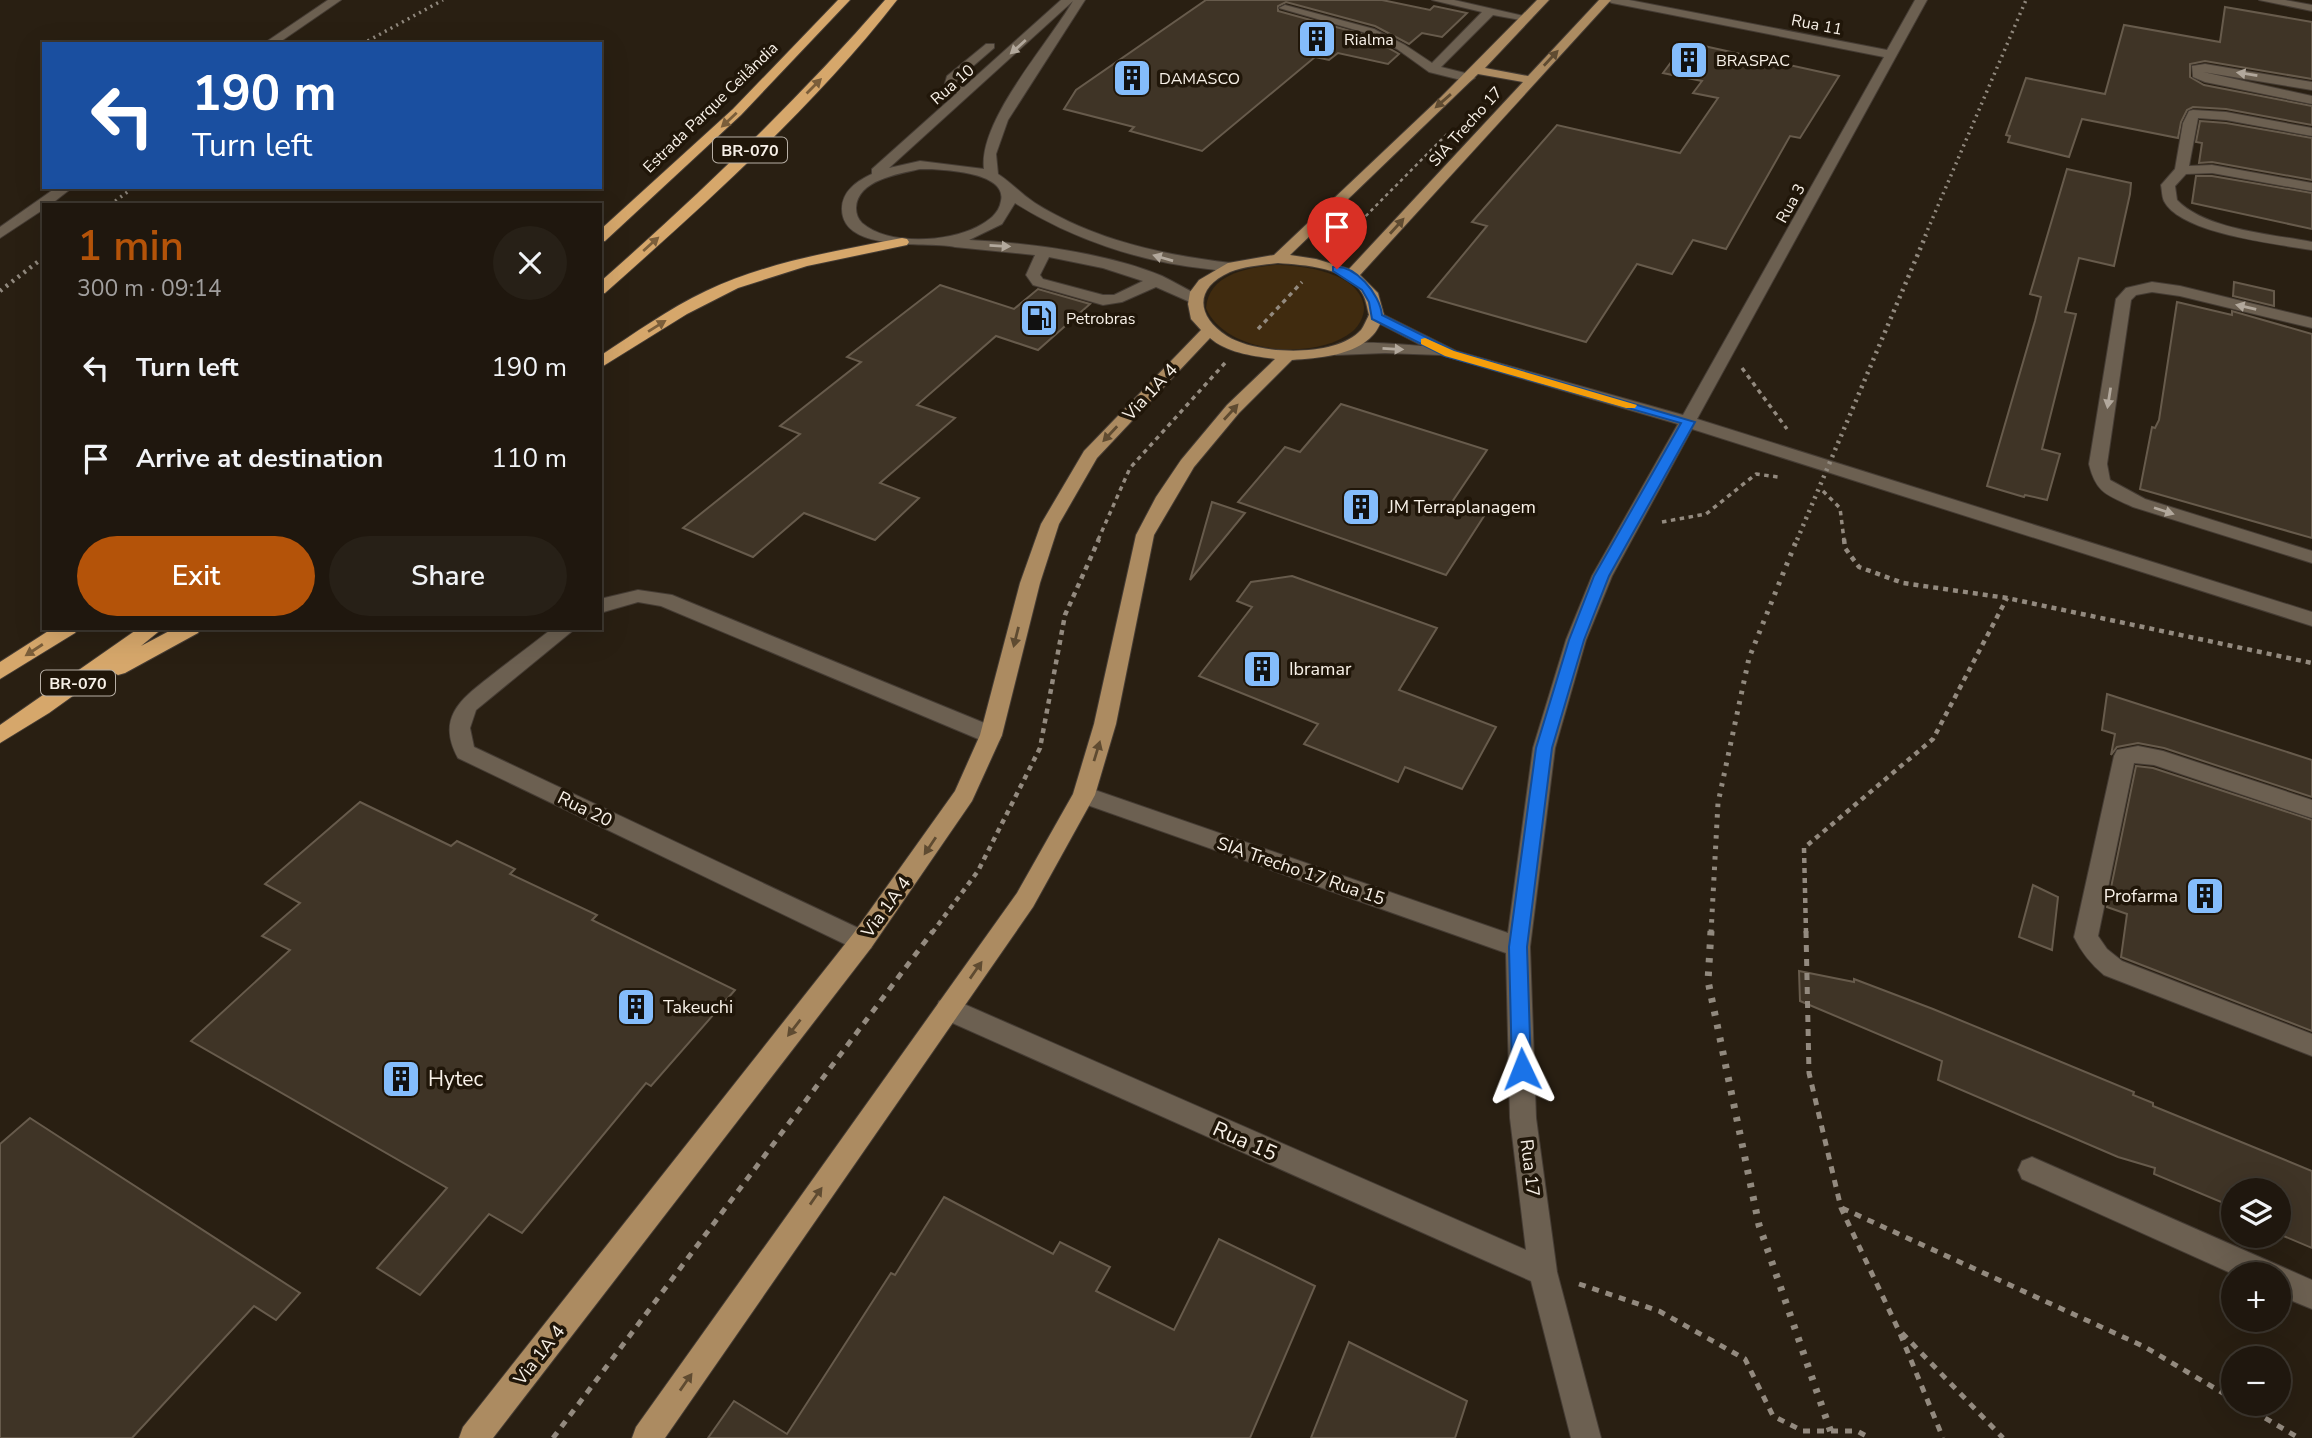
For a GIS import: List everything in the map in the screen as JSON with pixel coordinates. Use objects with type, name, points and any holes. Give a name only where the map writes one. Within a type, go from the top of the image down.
[{"type":"highway","name":"Estrada Parque Ceilândia","points":[[602,236],[737,111],[844,0]]},
{"type":"highway","name":"BR-070","points":[[602,288],[694,206],[844,55],[891,0]]},
{"type":"highway","points":[[602,362],[709,295],[757,276],[813,260],[902,242]]},
{"type":"highway","name":"BR-070","points":[[0,672],[65,630]]},
{"type":"highway","name":"BR-070","points":[[0,735],[150,630]]},
{"type":"highway","points":[[42,708],[187,630]]},
{"type":"main road","name":"SIA Trecho 17","points":[[1278,259],[1474,74],[1543,0]]},
{"type":"main road","name":"SIA Trecho 17","points":[[1351,276],[1605,0]]},
{"type":"main road","points":[[1474,74],[1530,80]]},
{"type":"main road","points":[[1278,259],[1320,264],[1351,276],[1366,288],[1375,302],[1376,316],[1369,330],[1336,350],[1286,357],[1239,348],[1208,331],[1196,315],[1195,299],[1201,286],[1231,267],[1278,259]]},
{"type":"main road","name":"Via 1A 4","points":[[474,1438],[862,941],[964,794],[991,735],[1030,583],[1050,524],[1090,455],[1208,331]]},
{"type":"main road","points":[[647,1438],[1025,900],[1084,795],[1105,724],[1145,535],[1165,496],[1187,464],[1233,409],[1286,357]]},
{"type":"street","points":[[272,42],[336,0]]},
{"type":"street","name":"Rua 10","points":[[856,190],[1068,0]]},
{"type":"street","points":[[991,176],[989,153],[996,133],[1018,95],[1066,26],[1079,0]]},
{"type":"street","points":[[1438,0],[1526,18]]},
{"type":"street","name":"Rua 11","points":[[1612,0],[1892,55]]},
{"type":"street","name":"Rua 3","points":[[1688,422],[1921,0]]},
{"type":"street","points":[[2265,0],[2312,8]]},
{"type":"street","points":[[1284,8],[1370,31],[1401,47],[1433,69],[1474,74]]},
{"type":"street","points":[[1433,69],[1490,11]]},
{"type":"street","points":[[966,92],[950,87],[951,79],[990,46]]},
{"type":"street","points":[[2312,86],[2205,68],[2196,69],[2197,74],[2205,78],[2312,100]]},
{"type":"street","points":[[2312,132],[2217,115],[2193,114],[2189,123],[2182,170],[2168,185],[2171,202],[2187,215],[2228,229],[2312,246]]},
{"type":"street","points":[[1195,299],[1158,280],[1044,252],[1011,246],[902,242],[877,237],[859,228],[849,216],[848,203],[856,190],[872,179],[894,170],[947,165],[972,168],[991,176],[1009,193],[1054,221],[1095,237],[1180,262],[1231,267]]},
{"type":"street","points":[[2182,170],[2212,169],[2312,187]]},
{"type":"street","points":[[44,203],[63,189]]},
{"type":"street","points":[[932,242],[959,238],[982,230],[999,219],[1008,206],[1009,193]]},
{"type":"street","points":[[0,234],[42,204]]},
{"type":"street","points":[[1044,252],[1033,275],[1038,282],[1085,296],[1117,299],[1158,280]]},
{"type":"street","points":[[2312,323],[2180,291],[2152,288],[2131,291],[2124,299],[2098,464],[2102,482],[2118,494],[2312,557]]},
{"type":"street","points":[[1376,316],[1450,354]]},
{"type":"street","points":[[1336,350],[1385,348],[1450,354],[1688,422],[2312,619]]},
{"type":"street","name":"Rua 17","points":[[1586,1438],[1543,1272],[1523,1118],[1518,947],[1544,748],[1576,640],[1602,576],[1688,422]]},
{"type":"street","points":[[602,605],[638,596],[665,600],[991,735]]},
{"type":"street","name":"Rua 20","points":[[563,630],[468,705],[459,721],[458,736],[466,752],[862,941]]},
{"type":"street","points":[[2312,809],[2155,757],[2138,754],[2125,756],[2086,937],[2098,956],[2113,968],[2312,1045]]},
{"type":"street","name":"SIA Trecho 17 Rua 15","points":[[1084,795],[1518,947]]},
{"type":"street","name":"Rua 15","points":[[948,1009],[1543,1272]]},
{"type":"street","points":[[2032,1170],[2238,1262]]},
{"type":"street","points":[[2291,1286],[2312,1295]]},
{"type":"path","points":[[553,1438],[978,871],[1040,748],[1065,615],[1130,468],[1239,348],[1455,125]]},
{"type":"path","points":[[1729,349],[1810,460]]},
{"type":"path","points":[[1629,528],[1706,514],[1756,474],[1781,477]]},
{"type":"path","points":[[1828,495],[1840,508],[1845,548],[1859,567],[1903,583],[2007,598],[2312,663]]},
{"type":"path","points":[[1942,1438],[1899,1331],[1841,1208],[1809,1073],[1804,848],[1933,739],[2007,598]]},
{"type":"path","points":[[1841,1208],[2145,1347],[2221,1392]]},
{"type":"path","points":[[1543,1272],[1659,1311],[1745,1359],[1773,1416],[1803,1431],[1857,1431],[1870,1438]]},
{"type":"path","points":[[1899,1331],[2003,1438]]},
{"type":"path","points":[[2261,1416],[2299,1438]]},
{"type":"shaded area","points":[[1275,265],[1314,269],[1352,286],[1360,296],[1364,308],[1357,326],[1337,341],[1318,347],[1296,349],[1252,344],[1232,336],[1217,324],[1206,308],[1214,287],[1222,280],[1242,271]]},
{"type":"building","points":[[1206,0],[1382,0],[1430,10],[1434,6],[1467,13],[1442,37],[1422,33],[1409,44],[1375,26],[1286,2],[1278,6],[1278,11],[1365,35],[1399,54],[1388,64],[1338,53],[1329,60],[1315,57],[1202,151],[1130,131],[1134,127],[1064,109],[1076,90]]},
{"type":"building","points":[[2225,7],[2312,22],[2312,79],[2205,61],[2190,64],[2190,77],[2204,85],[2312,106],[2312,125],[2226,109],[2193,107],[2187,110],[2181,122],[2178,138],[2082,119],[2069,157],[2008,142],[2010,136],[2006,135],[2026,78],[2105,94],[2124,25],[2220,42]]},
{"type":"building","points":[[1686,42],[1839,76],[1800,138],[1790,136],[1726,249],[1693,240],[1672,274],[1637,264],[1586,342],[1428,297],[1487,226],[1472,222],[1557,125],[1680,153],[1718,98],[1693,93],[1702,81],[1663,73]]},
{"type":"building","points":[[2200,121],[2312,138],[2312,180],[2212,162],[2199,163],[2202,143],[2196,142]]},
{"type":"building","points":[[2067,169],[2131,183],[2114,266],[2079,258],[2065,312],[2076,314],[2042,449],[2060,454],[2047,500],[2025,495],[2024,497],[1987,486],[2035,321],[2041,297],[2030,294]]},
{"type":"building","points":[[2196,176],[2212,176],[2312,193],[2312,229],[2192,203]]},
{"type":"building","points":[[2234,282],[2274,291],[2274,306],[2233,296]]},
{"type":"building","points":[[940,285],[1014,309],[1038,289],[1090,304],[1038,350],[996,336],[917,405],[955,418],[880,483],[919,498],[875,540],[804,513],[753,557],[683,528],[800,434],[780,426],[861,362],[847,357]]},
{"type":"building","points":[[2177,302],[2232,315],[2232,311],[2312,334],[2312,538],[2140,489],[2152,427],[2155,428],[2159,420]]},
{"type":"building","name":"JM Terraplanagem","points":[[1341,404],[1487,450],[1452,502],[1486,513],[1446,575],[1238,502],[1285,447],[1300,452]]},
{"type":"building","points":[[1212,502],[1245,513],[1190,580]]},
{"type":"building","points":[[1292,576],[1437,628],[1399,690],[1496,727],[1462,789],[1405,767],[1398,782],[1304,744],[1318,724],[1199,676],[1252,607],[1237,601],[1251,582]]},
{"type":"building","points":[[2107,694],[2312,760],[2312,797],[2164,748],[2138,743],[2117,747],[2111,755],[2115,734],[2102,730]]},
{"type":"building","name":"Profarma","points":[[2136,766],[2153,768],[2312,820],[2312,1031],[2121,957],[2127,914],[2107,907]]},
{"type":"building","points":[[360,802],[451,846],[457,841],[515,869],[510,874],[597,915],[592,920],[735,990],[651,1086],[646,1083],[522,1233],[489,1214],[420,1295],[377,1268],[447,1188],[191,1041],[290,950],[262,936],[300,903],[265,884]]},
{"type":"building","points":[[2033,885],[2058,897],[2052,950],[2019,937]]},
{"type":"building","points":[[1799,971],[1854,982],[1854,979],[2134,1092],[2133,1095],[2153,1103],[2153,1106],[2312,1171],[2312,1248],[2291,1239],[2291,1178],[2221,1178],[2221,1202],[2154,1174],[2155,1168],[2118,1157],[1938,1080],[1942,1061],[1800,1001]]},
{"type":"building","points":[[30,1118],[300,1293],[276,1320],[254,1306],[132,1438],[0,1438],[0,1144]]},
{"type":"building","points":[[944,1197],[1053,1254],[1060,1242],[1110,1267],[1096,1291],[1174,1330],[1219,1239],[1315,1286],[1250,1438],[708,1438],[734,1401],[787,1434],[891,1273],[895,1275]]},
{"type":"building","points":[[1349,1342],[1467,1401],[1455,1438],[1311,1438]]},
{"type":"railway","points":[[366,42],[443,0]]},
{"type":"railway","points":[[1925,236],[2026,0]]},
{"type":"railway","points":[[113,203],[131,189]]},
{"type":"railway","points":[[1797,540],[1926,235]]},
{"type":"railway","points":[[0,291],[42,259]]},
{"type":"railway","points":[[1711,933],[1718,803],[1749,658],[1797,539]]},
{"type":"railway","points":[[1711,931],[1708,981],[1759,1225],[1833,1438]]},
{"type":"slow traffic","points":[[1425,342],[1450,354],[1631,405]]},
{"type":"place","name":"Rialma","points":[[1317,39]]},
{"type":"place","name":"BRASPAC","points":[[1689,60]]},
{"type":"place","name":"DAMASCO","points":[[1132,78]]},
{"type":"place","name":"Petrobras","points":[[1039,318]]},
{"type":"place","name":"JM Terraplanagem","points":[[1361,507]]},
{"type":"place","name":"Ibramar","points":[[1262,669]]},
{"type":"place","name":"Profarma","points":[[2205,896]]},
{"type":"place","name":"Takeuchi","points":[[636,1007]]},
{"type":"place","name":"Hytec","points":[[401,1079]]},
{"type":"route","points":[[1337,269],[1366,288],[1375,302],[1376,316],[1450,354],[1688,422],[1602,576],[1576,640],[1544,748],[1518,947],[1522,1069]]}]
